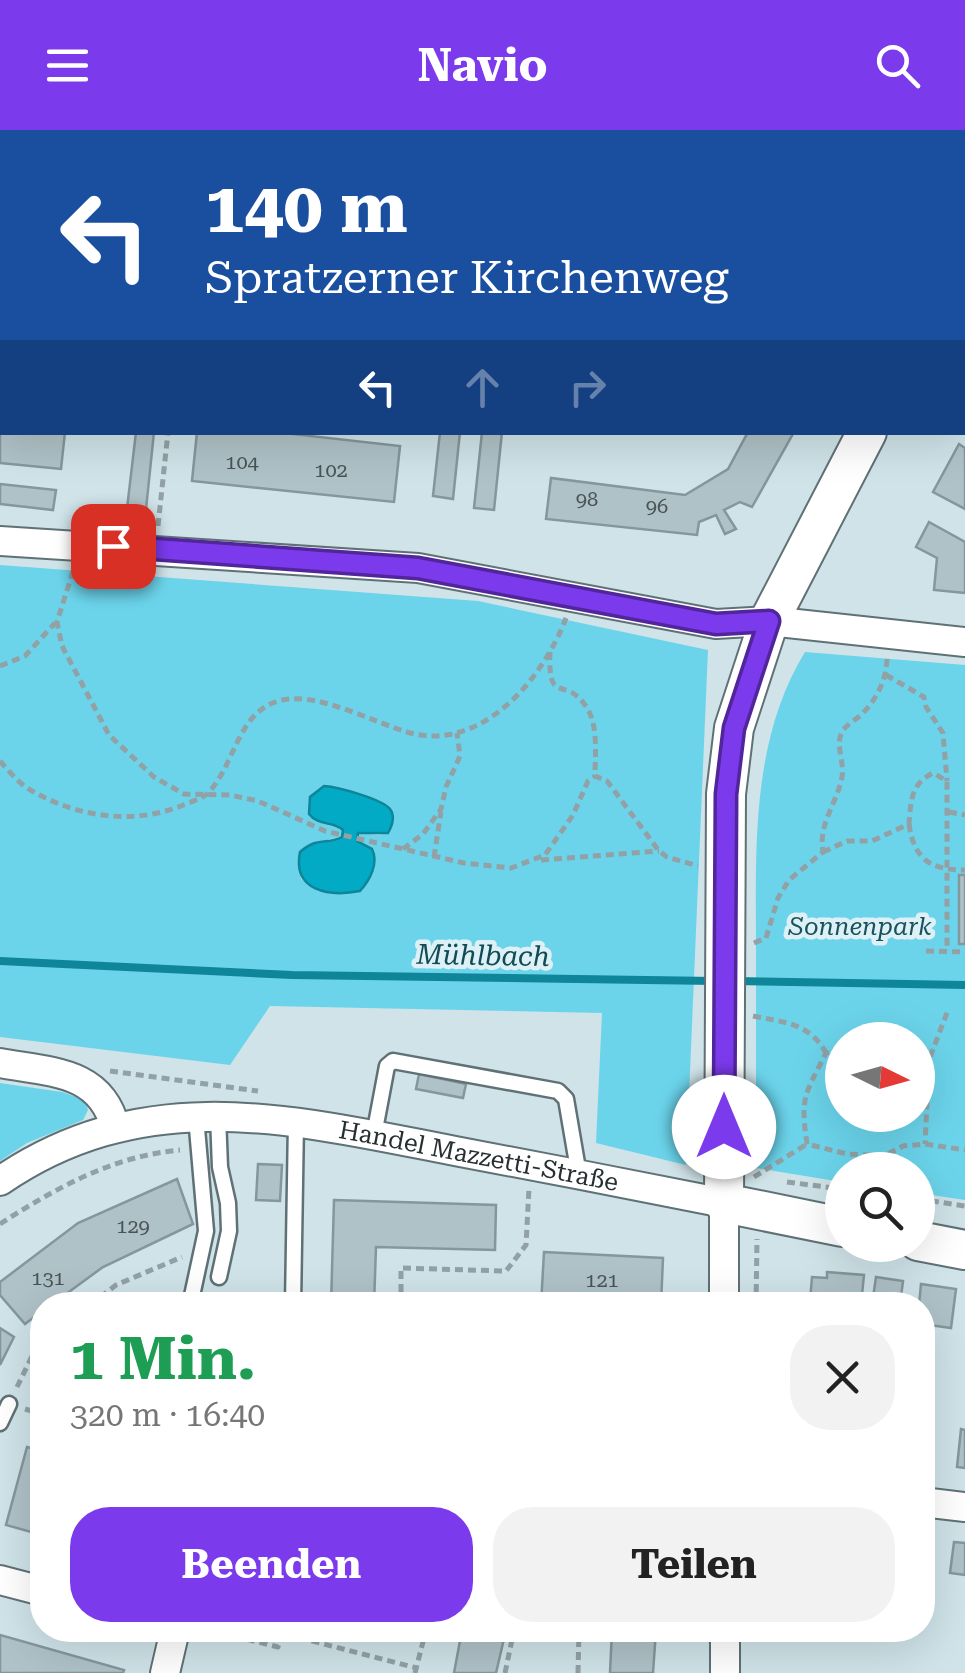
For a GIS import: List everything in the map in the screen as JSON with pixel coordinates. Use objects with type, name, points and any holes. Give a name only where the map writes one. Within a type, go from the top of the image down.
[{"type":"street","points":[[727,1292],[745,1197],[736,1014],[724,952],[726,794],[734,728],[769,621],[865,435]]},
{"type":"street","points":[[0,541],[418,568],[716,624],[769,621],[965,642]]},
{"type":"street","points":[[0,1062],[68,1075],[86,1083],[101,1095],[115,1127]]},
{"type":"street","name":"Handel Mazzetti-Straße","points":[[0,1181],[58,1147],[115,1127],[207,1116],[296,1120],[578,1174],[745,1197],[825,1221]]},
{"type":"street","points":[[935,1244],[965,1250]]},
{"type":"street","points":[[935,1504],[965,1507]]},
{"type":"street","points":[[0,1580],[30,1588]]},
{"type":"street","points":[[165,1673],[172,1642]]},
{"type":"street","points":[[725,1642],[725,1673]]},
{"type":"lane","points":[[374,1136],[387,1066],[393,1061],[558,1090],[566,1099],[578,1174]]},
{"type":"lane","points":[[193,1292],[203,1248],[206,1203],[198,1148],[207,1116]]},
{"type":"lane","points":[[207,1116],[228,1203],[228,1231],[219,1277]]},
{"type":"lane","points":[[293,1292],[296,1120]]},
{"type":"lane","points":[[0,1422],[8,1404]]},
{"type":"path","points":[[156,549],[168,435]]},
{"type":"path","points":[[0,666],[33,651],[57,622],[84,545]]},
{"type":"path","points":[[0,761],[26,788],[102,816],[160,813],[208,795],[256,714],[281,700],[312,701],[419,735],[457,733],[486,720],[534,679],[574,598]]},
{"type":"path","points":[[57,622],[62,646],[109,735],[154,777],[184,794],[258,800],[325,831],[492,868],[511,868],[538,860],[659,850]]},
{"type":"path","points":[[823,852],[822,828],[843,769],[839,740],[845,727],[877,696],[886,675],[890,636]]},
{"type":"path","points":[[550,648],[552,684],[574,695],[588,710],[596,776]]},
{"type":"path","points":[[886,675],[924,697],[943,733],[949,812],[947,952]]},
{"type":"path","points":[[434,857],[446,786],[460,756],[457,733]]},
{"type":"path","points":[[948,782],[933,774],[920,779],[913,791],[908,824],[921,860],[946,870],[965,870]]},
{"type":"path","points":[[596,776],[608,781],[659,850],[725,875]]},
{"type":"path","points":[[538,860],[553,846],[588,781],[596,776]]},
{"type":"path","points":[[403,849],[423,834],[441,809]]},
{"type":"path","points":[[949,812],[965,816]]},
{"type":"path","points":[[766,938],[778,898],[790,880],[823,852],[847,841],[872,842],[908,824]]},
{"type":"path","points":[[926,951],[965,952]]},
{"type":"path","points":[[935,1041],[948,1010]]},
{"type":"path","points":[[736,1014],[795,1025],[818,1038],[825,1051]]},
{"type":"path","points":[[807,1144],[802,1108],[825,1055]]},
{"type":"path","points":[[925,1144],[926,1132]]},
{"type":"path","points":[[755,1292],[745,1197],[807,1144]]},
{"type":"path","points":[[807,1144],[847,1154],[884,1156],[902,1146],[925,1144],[965,1150]]},
{"type":"path","points":[[0,1224],[52,1190],[112,1164],[163,1151],[198,1148]]},
{"type":"path","points":[[401,1292],[401,1268],[506,1271],[526,1245],[531,1165]]},
{"type":"path","points":[[935,1202],[965,1206]]},
{"type":"path","points":[[107,1292],[203,1248]]},
{"type":"path","points":[[8,1404],[30,1360]]},
{"type":"path","points":[[258,1642],[278,1647],[279,1642]]},
{"type":"path","points":[[314,1642],[416,1670],[423,1642]]},
{"type":"path","points":[[506,1673],[512,1642]]},
{"type":"path","points":[[578,1673],[579,1642]]},
{"type":"green space","points":[[0,565],[478,601],[708,650],[686,1165],[596,1143],[602,1013],[270,1006],[230,1065],[0,1037]],"holes":[[[318,822],[383,835],[358,833],[349,893],[318,889],[301,879],[299,857],[329,839],[342,837],[344,830]]]},
{"type":"green space","name":"Sonnenpark","points":[[805,652],[965,665],[965,1200],[935,1196],[935,1152],[825,1152],[825,1179],[756,1168],[757,836],[765,760],[774,723]]},
{"type":"green space","points":[[0,1083],[62,1092],[85,1100],[88,1110],[83,1120],[27,1143],[0,1161]]},
{"type":"shaded area","points":[[324,786],[369,798],[392,812],[388,833],[358,833],[357,841],[372,849],[374,860],[370,877],[360,891],[325,892],[307,883],[302,875],[300,852],[312,844],[342,837],[339,827],[309,814],[310,797]]},
{"type":"building","points":[[0,435],[65,435],[61,469],[0,463]]},
{"type":"building","points":[[136,435],[154,435],[145,519],[126,517]]},
{"type":"building","points":[[197,435],[302,435],[400,446],[394,502],[192,481]]},
{"type":"building","points":[[440,435],[460,435],[453,499],[433,496]]},
{"type":"building","points":[[482,435],[502,435],[494,510],[474,508]]},
{"type":"building","points":[[746,435],[792,435],[752,507],[740,502],[724,510],[736,529],[725,534],[716,515],[699,522],[697,535],[546,519],[551,478],[685,495],[728,469]]},
{"type":"building","points":[[959,444],[965,448],[965,509],[933,492]]},
{"type":"building","points":[[0,484],[56,490],[53,510],[0,504]]},
{"type":"building","points":[[929,522],[965,542],[965,593],[934,590],[937,558],[916,547]]},
{"type":"building","points":[[959,875],[965,875],[965,944],[959,944]]},
{"type":"building","points":[[419,1074],[466,1084],[463,1098],[416,1089]]},
{"type":"building","points":[[258,1164],[282,1165],[280,1201],[256,1200]]},
{"type":"building","points":[[177,1179],[193,1224],[103,1267],[69,1292],[30,1292],[30,1320],[25,1324],[0,1295],[0,1282],[78,1223]]},
{"type":"building","points":[[334,1200],[496,1205],[495,1250],[376,1247],[374,1292],[331,1292]]},
{"type":"building","points":[[544,1252],[663,1258],[662,1292],[542,1292]]},
{"type":"building","points":[[827,1272],[864,1275],[862,1292],[811,1292],[812,1277],[827,1278]]},
{"type":"building","points":[[876,1277],[903,1281],[902,1292],[874,1292]]},
{"type":"building","points":[[921,1284],[956,1289],[951,1328],[935,1326],[935,1292],[920,1292]]},
{"type":"building","points":[[0,1328],[14,1337],[0,1365]]},
{"type":"building","points":[[961,1429],[965,1430],[965,1468],[957,1467]]},
{"type":"building","points":[[27,1447],[30,1448],[30,1532],[6,1525]]},
{"type":"building","points":[[954,1542],[965,1543],[965,1575],[950,1573]]},
{"type":"building","points":[[0,1635],[124,1670],[0,1673]]},
{"type":"building","points":[[460,1642],[503,1642],[496,1673],[454,1673]]},
{"type":"building","points":[[611,1642],[655,1642],[653,1673],[610,1673]]},
{"type":"waterway","name":"Mühlbach","points":[[0,961],[292,975],[715,981]]},
{"type":"waterway","name":"Mühlbach","points":[[734,981],[965,985]]},
{"type":"route","points":[[113,546],[418,568],[716,624],[769,621],[734,728],[726,794],[724,1127]]}]
